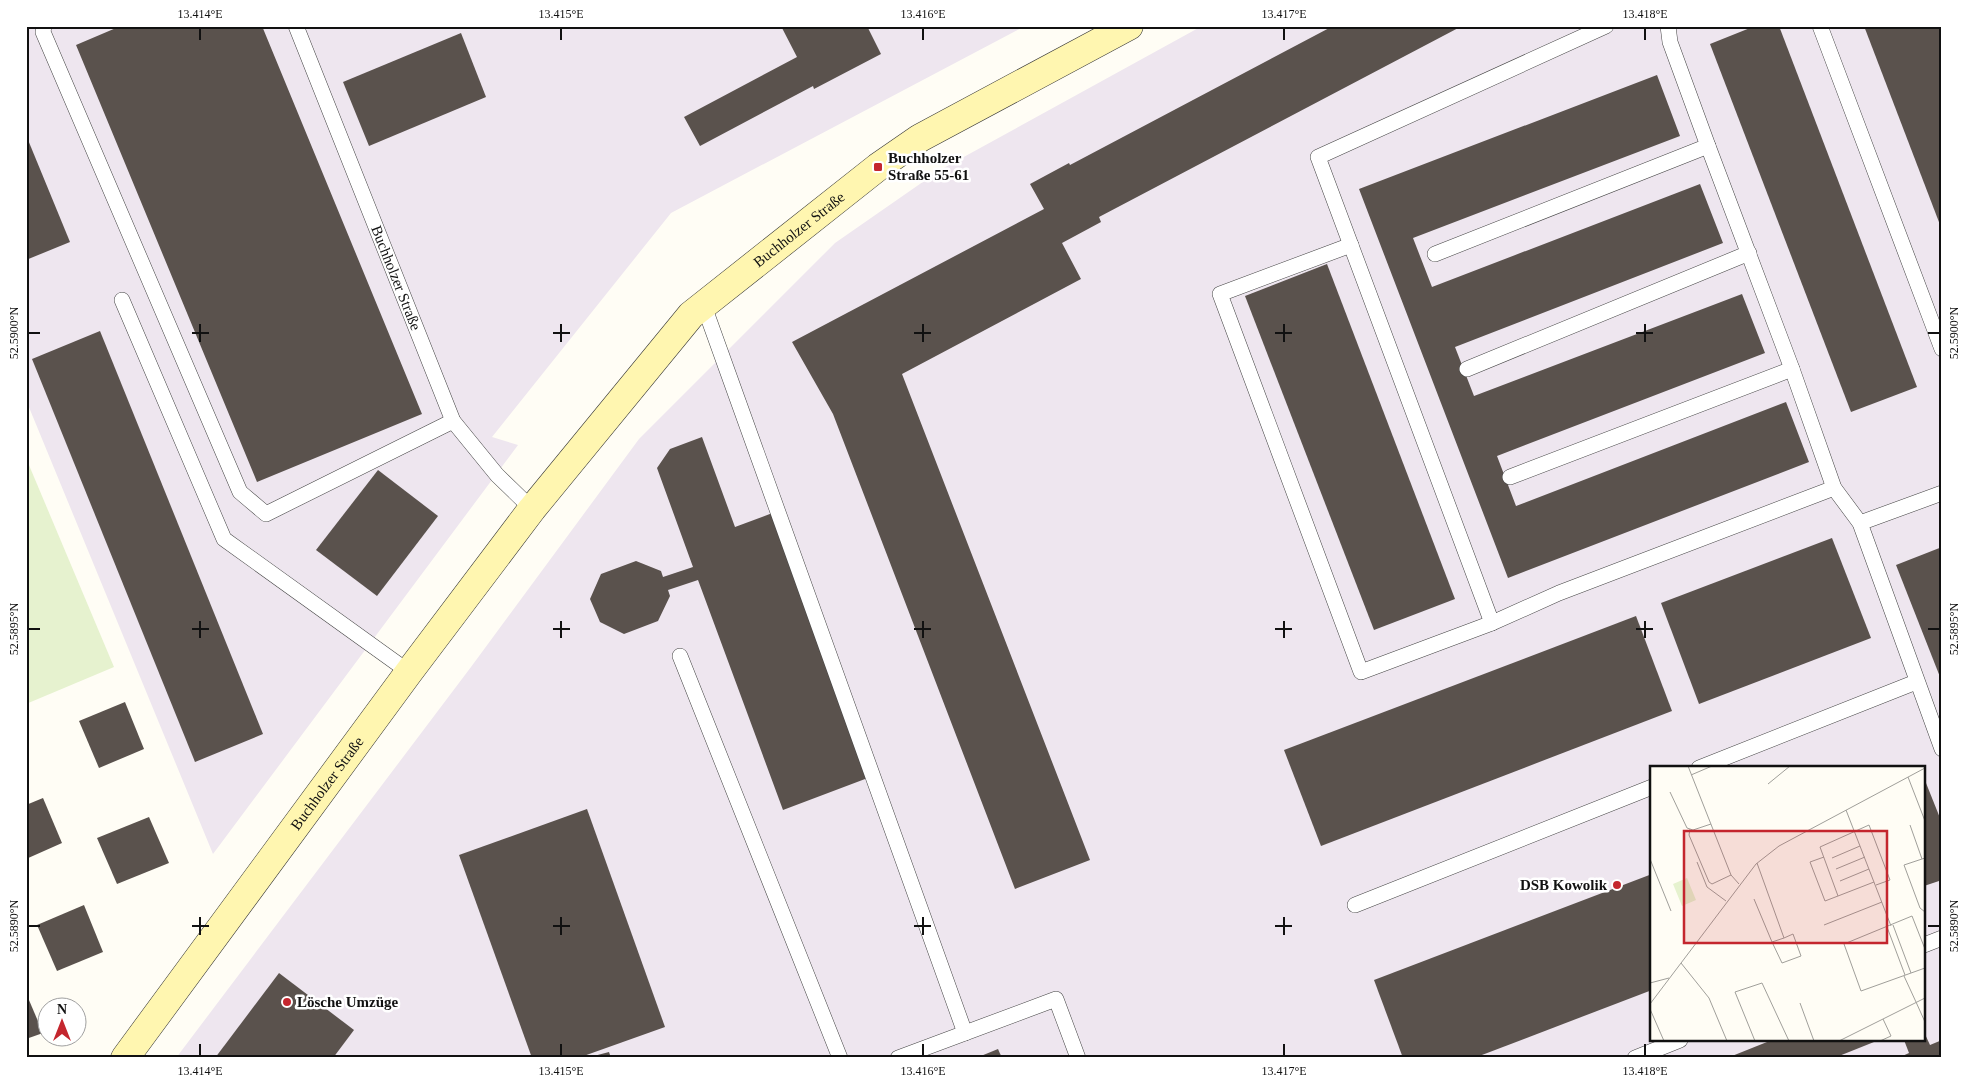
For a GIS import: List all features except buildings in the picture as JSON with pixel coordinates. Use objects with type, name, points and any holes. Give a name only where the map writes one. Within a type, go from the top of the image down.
[{"type":"street","name":"Buchholzer Straße","points":[[125,1058],[409,672],[532,509],[691,315],[878,167],[920,138],[1129,26]]},
{"type":"lane","points":[[44,26],[42,32],[240,492],[266,514],[453,421]]},
{"type":"lane","name":"Buchholzer Straße","points":[[296,26],[453,421],[497,475],[532,509]]},
{"type":"lane","points":[[1492,624],[1318,157],[1606,26]]},
{"type":"lane","points":[[1668,26],[1670,42],[1792,369],[1834,488],[1860,523],[1916,682],[1942,749]]},
{"type":"lane","points":[[1820,26],[1942,350]]},
{"type":"lane","points":[[1435,254],[1708,146]]},
{"type":"lane","points":[[1351,245],[1220,294],[1361,672],[1492,624],[1559,593],[1834,488]]},
{"type":"lane","points":[[1467,369],[1749,253]]},
{"type":"lane","points":[[122,300],[224,539],[409,672]]},
{"type":"lane","points":[[704,306],[966,1033]]},
{"type":"lane","points":[[1510,477],[1792,369]]},
{"type":"lane","points":[[1860,523],[1942,493]]},
{"type":"lane","points":[[680,656],[840,1058]]},
{"type":"lane","points":[[1704,766],[1916,682]]},
{"type":"lane","points":[[1355,904],[1650,788]]},
{"type":"lane","points":[[1926,944],[1942,938]]},
{"type":"lane","points":[[898,1058],[1056,999],[1078,1058]]},
{"type":"lane","points":[[1635,1058],[1675,1042]]},
{"type":"shaded area","points":[[26,26],[1025,26],[671,213],[492,437],[518,445],[213,854],[26,400]]},
{"type":"shaded area","points":[[1202,26],[1942,26],[1942,1058],[176,1058],[471,667],[639,439],[835,243],[940,170]]},
{"type":"green space","points":[[26,458],[114,667],[26,704]]},
{"type":"place","name":"Buchholzer Straße 55-61","points":[[878,167]]},
{"type":"place","name":"DSB Kowolik","points":[[1617,885]]},
{"type":"place","name":"Lösche Umzüge","points":[[287,1002]]}]
